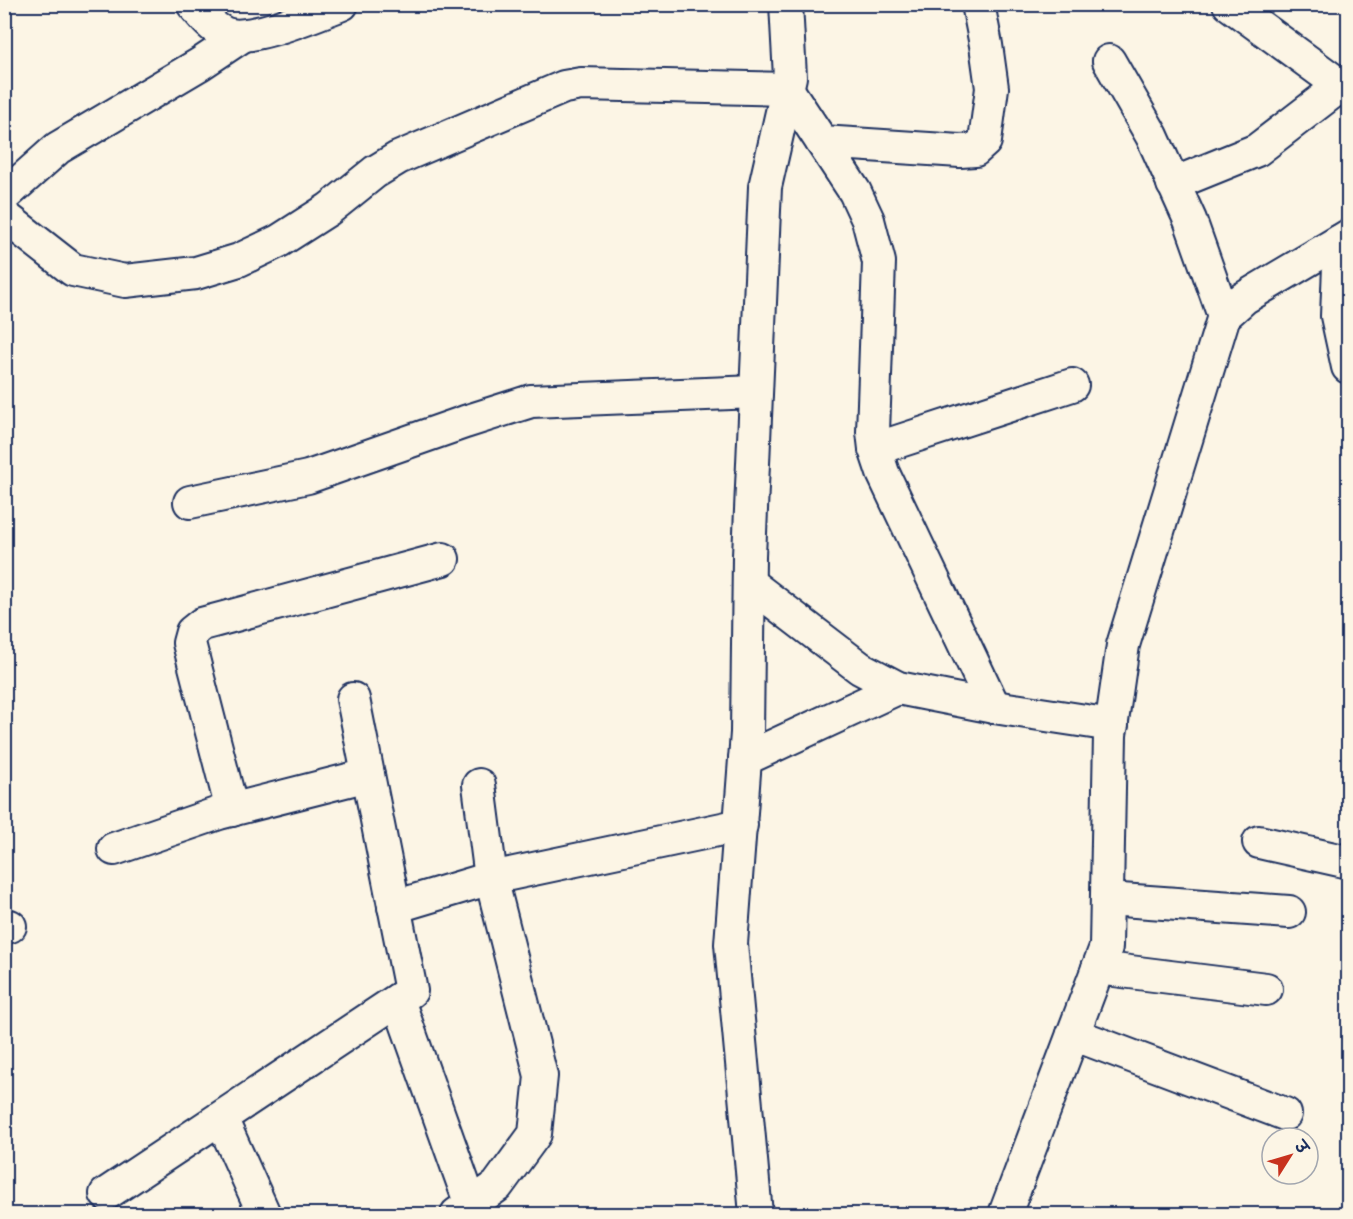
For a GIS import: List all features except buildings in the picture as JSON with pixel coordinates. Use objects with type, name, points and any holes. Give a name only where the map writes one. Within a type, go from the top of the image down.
[{"type":"street","points":[[193,4],[210,25],[226,35],[242,36],[260,33],[342,4]]},
{"type":"street","points":[[756,1215],[731,944],[746,759],[749,583],[765,187],[789,77],[786,4]]},
{"type":"street","points":[[822,142],[975,150],[985,141],[992,88],[978,4]]},
{"type":"street","points":[[1173,184],[1257,150],[1346,85],[1229,4]]},
{"type":"street","points":[[4,196],[58,148],[200,64],[242,36]]},
{"type":"street","points":[[1108,61],[1152,136],[1190,220],[1224,316]]},
{"type":"street","points":[[4,216],[73,270],[125,281],[196,273],[239,260],[279,241],[329,209],[375,172],[398,158],[564,87],[581,84],[787,89]]},
{"type":"street","points":[[787,89],[855,192],[868,220],[879,262],[873,432],[875,449],[883,473],[994,707]]},
{"type":"street","points":[[1005,1215],[1106,947],[1110,735],[1122,645],[1224,316],[1244,298],[1344,239]]},
{"type":"street","points":[[1344,239],[1337,315],[1348,367]]},
{"type":"street","points":[[875,449],[1072,385]]},
{"type":"street","points":[[190,502],[308,477],[531,401],[756,392]]},
{"type":"street","points":[[232,810],[189,644],[192,632],[202,624],[443,559]]},
{"type":"street","points":[[749,583],[860,669],[898,688],[994,707],[1112,725]]},
{"type":"street","points":[[746,759],[898,688]]},
{"type":"street","points":[[106,1194],[411,991],[353,699]]},
{"type":"street","points":[[114,849],[232,810],[368,775]]},
{"type":"street","points":[[398,1000],[464,1210],[497,1186],[535,1134],[541,1076],[491,878],[479,785]]},
{"type":"street","points":[[394,907],[491,878],[741,825]]},
{"type":"street","points":[[1259,842],[1348,862]]},
{"type":"street","points":[[1107,899],[1289,912]]},
{"type":"street","points":[[1098,968],[1266,989]]},
{"type":"street","points":[[1073,1034],[1285,1114]]},
{"type":"street","points":[[221,1118],[264,1215]]}]
